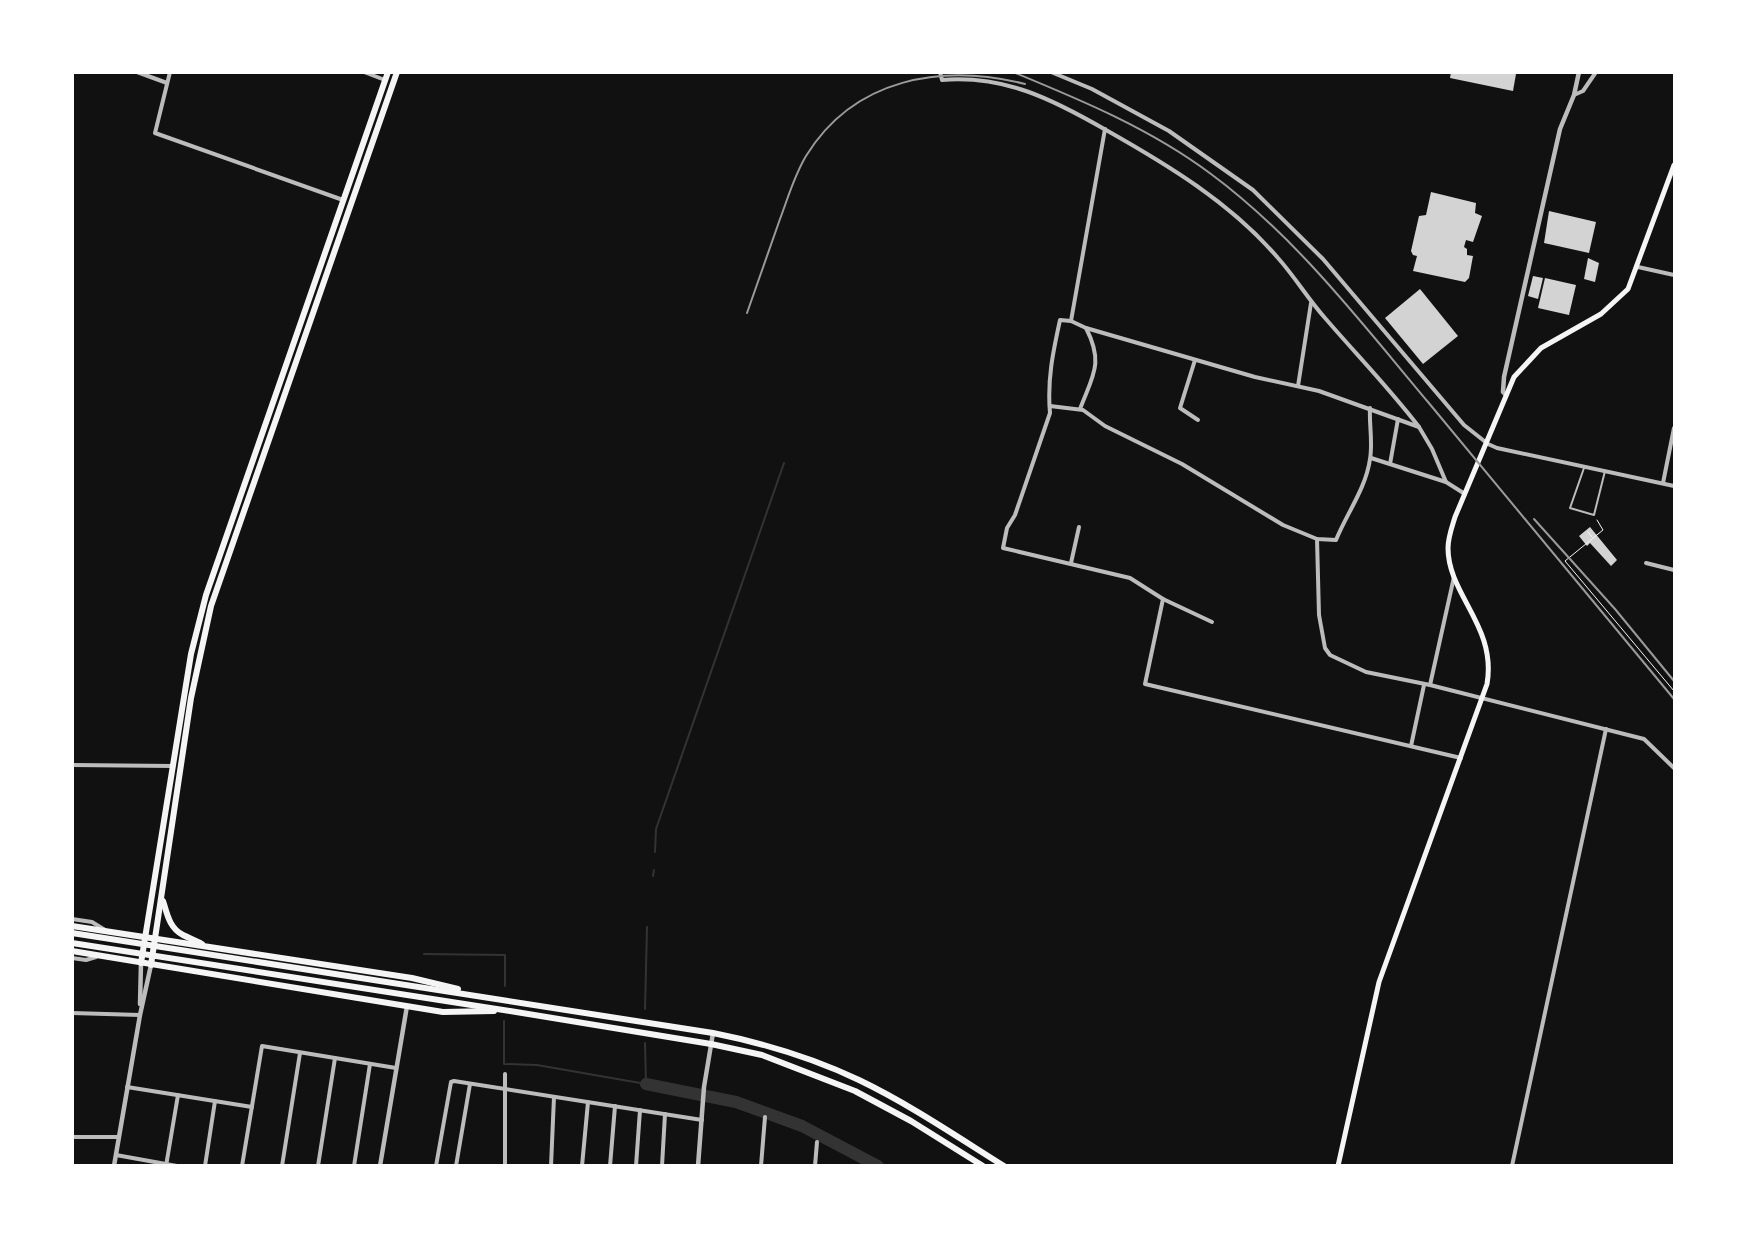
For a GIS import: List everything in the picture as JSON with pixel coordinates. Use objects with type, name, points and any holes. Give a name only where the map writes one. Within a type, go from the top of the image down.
[{"type":"highway","points":[[141,964],[191,654],[206,595],[388,72]]},
{"type":"highway","points":[[151,965],[191,698],[211,606],[397,72]]},
{"type":"highway","points":[[162,899],[168,918],[174,928],[182,935],[205,946]]},
{"type":"highway","points":[[72,926],[412,978],[511,1001]]},
{"type":"highway","points":[[72,933],[714,1033],[766,1044],[858,1080],[917,1112],[1004,1166]]},
{"type":"highway","points":[[72,943],[510,1010],[711,1044],[762,1055],[855,1091],[911,1121],[983,1166]]},
{"type":"highway","points":[[72,951],[141,964],[443,1012],[510,1010]]},
{"type":"main road","points":[[1338,1166],[1379,982],[1461,758],[1489,675],[1486,645],[1455,576],[1449,556],[1449,540],[1465,494],[1488,444],[1514,377],[1541,348],[1601,314],[1628,289],[1638,267],[1674,165]]},
{"type":"street","points":[[137,72],[168,83]]},
{"type":"street","points":[[170,72],[155,133],[343,200]]},
{"type":"street","points":[[364,72],[385,80]]},
{"type":"street","points":[[940,72],[942,80],[969,80],[1015,87],[1082,115],[1157,159],[1210,195],[1279,258],[1312,303],[1419,427],[1432,449],[1446,482]]},
{"type":"street","points":[[1050,72],[1092,89],[1170,132],[1253,190],[1323,259],[1458,418],[1488,444],[1497,448],[1674,486]]},
{"type":"street","points":[[1506,395],[1503,392],[1504,378],[1560,129],[1574,95],[1579,72]]},
{"type":"street","points":[[1574,95],[1583,91],[1596,72]]},
{"type":"street","points":[[1071,321],[1105,129]]},
{"type":"street","points":[[1638,267],[1674,275]]},
{"type":"street","points":[[1298,386],[1312,303]]},
{"type":"street","points":[[1212,622],[1163,599],[1130,578],[1003,548],[1008,528],[1015,515],[1050,413],[1049,374],[1060,320],[1071,321],[1086,328],[1255,377],[1298,386],[1370,408],[1419,427]]},
{"type":"street","points":[[1080,408],[1096,362],[1097,353],[1086,328]]},
{"type":"street","points":[[1195,360],[1180,408],[1198,420]]},
{"type":"street","points":[[1050,406],[1080,408],[1105,426],[1182,464],[1283,526],[1317,539],[1336,540],[1351,506],[1364,484],[1371,458],[1370,408]]},
{"type":"street","points":[[1390,464],[1398,419]]},
{"type":"street","points":[[1663,483],[1674,428]]},
{"type":"street","points":[[1371,458],[1446,482],[1465,494]]},
{"type":"street","points":[[1071,563],[1079,527]]},
{"type":"street","points":[[1317,539],[1319,615],[1324,648],[1330,655],[1357,669],[1424,686],[1430,685],[1644,739],[1674,768]]},
{"type":"street","points":[[1646,563],[1674,570]]},
{"type":"street","points":[[1430,685],[1455,576]]},
{"type":"street","points":[[1163,599],[1145,684],[1461,758]]},
{"type":"street","points":[[1411,746],[1424,686]]},
{"type":"street","points":[[1512,1166],[1606,729]]},
{"type":"street","points":[[72,765],[173,766]]},
{"type":"street","points":[[72,918],[92,922],[109,932]]},
{"type":"street","points":[[72,958],[86,960],[101,956]]},
{"type":"street","points":[[140,1015],[141,964]]},
{"type":"street","points":[[114,1166],[140,1015],[151,965]]},
{"type":"street","points":[[380,1166],[407,1006]]},
{"type":"street","points":[[72,1012],[140,1015]]},
{"type":"street","points":[[698,1166],[704,1088],[714,1033]]},
{"type":"street","points":[[242,1166],[262,1046],[396,1068]]},
{"type":"street","points":[[282,1166],[300,1053]]},
{"type":"street","points":[[318,1166],[335,1058]]},
{"type":"street","points":[[354,1166],[370,1064]]},
{"type":"street","points":[[505,1074],[505,1166]]},
{"type":"street","points":[[436,1166],[450,1082],[702,1120]]},
{"type":"street","points":[[456,1166],[470,1084]]},
{"type":"street","points":[[127,1087],[252,1107]]},
{"type":"street","points":[[166,1165],[178,1095]]},
{"type":"street","points":[[551,1166],[554,1097]]},
{"type":"street","points":[[204,1166],[215,1101]]},
{"type":"street","points":[[582,1166],[588,1102]]},
{"type":"street","points":[[610,1166],[615,1106]]},
{"type":"street","points":[[636,1166],[640,1110]]},
{"type":"street","points":[[662,1166],[666,1114]]},
{"type":"street","points":[[761,1166],[765,1117]]},
{"type":"street","points":[[72,1137],[119,1138]]},
{"type":"street","points":[[815,1166],[817,1142]]},
{"type":"street","points":[[116,1155],[178,1166]]},
{"type":"lane","points":[[1585,467],[1570,508],[1594,516],[1605,471]]},
{"type":"path","points":[[1594,516],[1603,530],[1564,560],[1674,691]]},
{"type":"path","points":[[1588,532],[1592,538]]},
{"type":"building","points":[[1451,72],[1511,72],[1516,74],[1513,91],[1450,78]]},
{"type":"building","points":[[1431,192],[1476,203],[1475,213],[1482,216],[1473,242],[1466,240],[1464,247],[1467,249],[1467,255],[1473,256],[1469,278],[1465,282],[1413,271],[1417,256],[1413,255],[1411,251],[1419,216],[1426,215]]},
{"type":"building","points":[[1549,211],[1596,222],[1589,253],[1544,243]]},
{"type":"building","points":[[1588,258],[1599,263],[1595,282],[1584,279]]},
{"type":"building","points":[[1533,276],[1543,278],[1538,299],[1528,296]]},
{"type":"building","points":[[1545,278],[1576,285],[1569,315],[1538,308]]},
{"type":"building","points":[[1420,289],[1458,336],[1423,364],[1385,318]]},
{"type":"building","points":[[1590,527],[1617,560],[1611,566],[1590,543],[1587,546],[1579,536]]},
{"type":"waterway","points":[[655,852],[656,829],[784,463]]},
{"type":"waterway","points":[[653,876],[654,870]]},
{"type":"waterway","points":[[645,1009],[647,927]]},
{"type":"waterway","points":[[424,954],[505,955],[505,986]]},
{"type":"waterway","points":[[504,1021],[504,1064],[537,1065],[646,1084],[645,1043]]},
{"type":"waterway","points":[[646,1084],[736,1102],[802,1126],[878,1166]]},
{"type":"railway","points":[[1013,72],[1090,105],[1164,143],[1211,174],[1271,225],[1299,252],[1352,311],[1674,699]]},
{"type":"railway","points":[[747,313],[802,164],[826,130],[849,109],[875,93],[902,83],[932,77],[963,75],[1025,84]]},
{"type":"railway","points":[[1534,519],[1615,609],[1674,681]]}]
